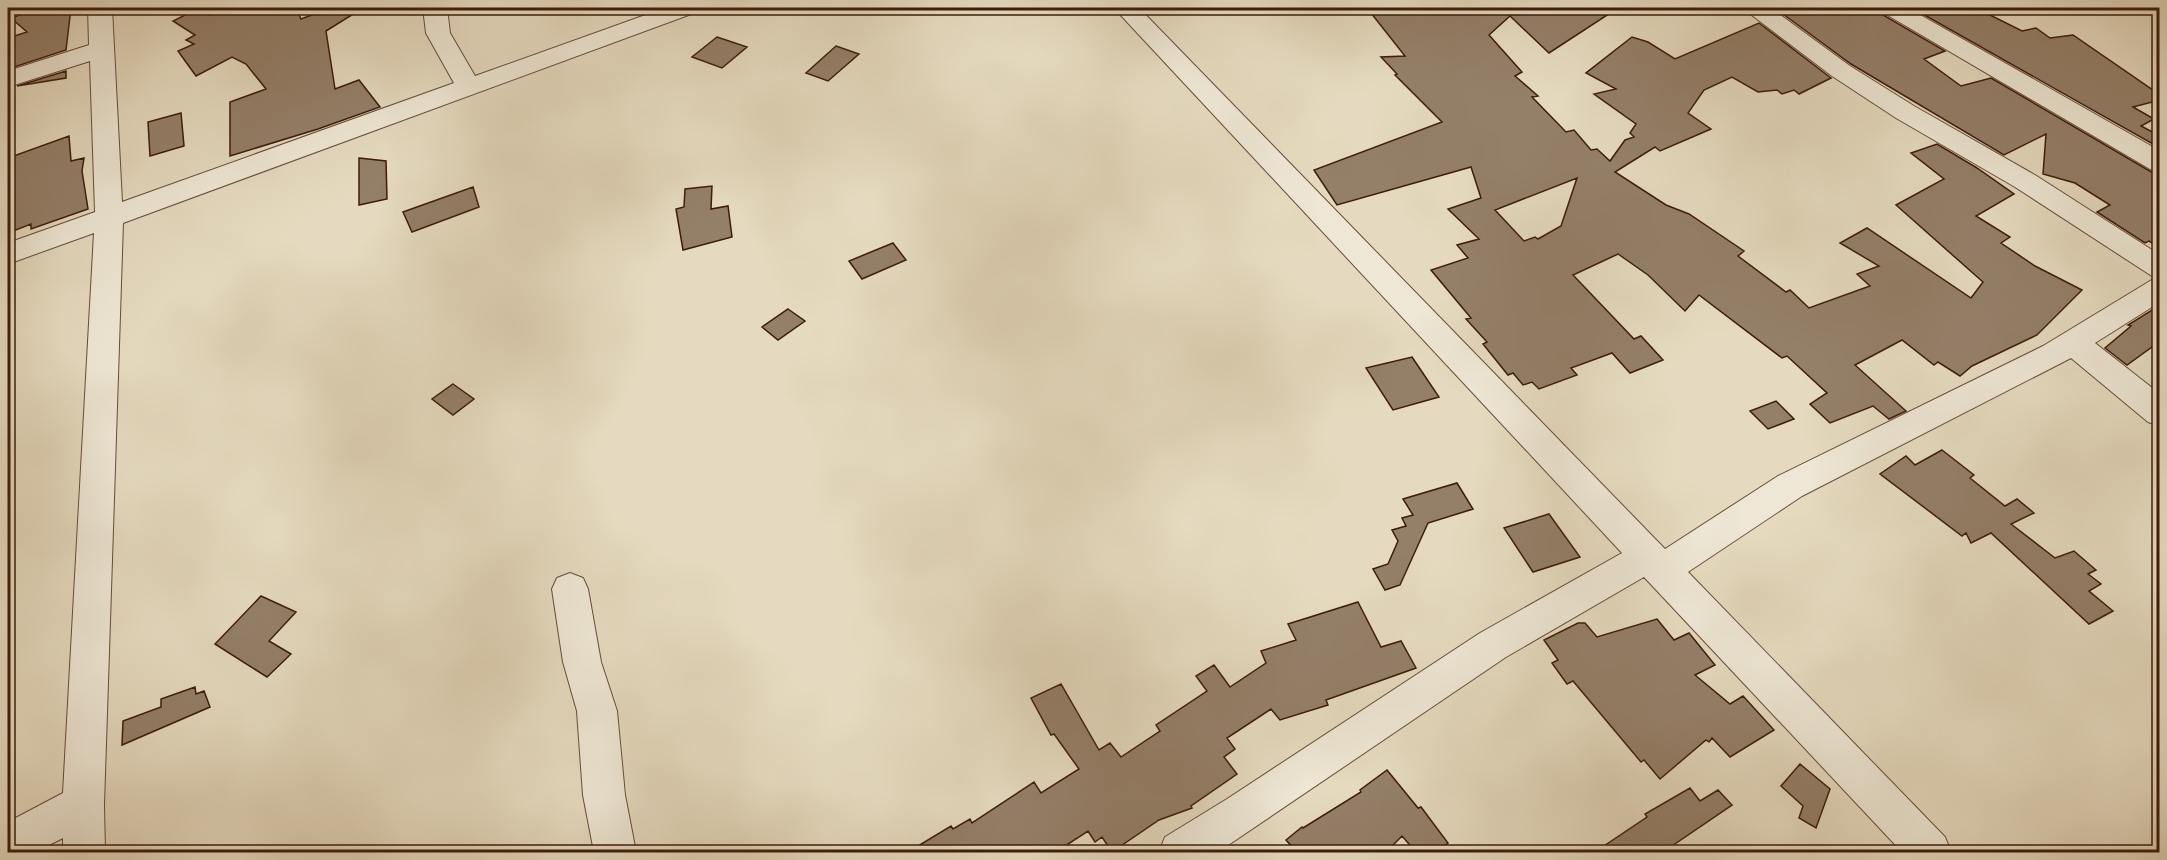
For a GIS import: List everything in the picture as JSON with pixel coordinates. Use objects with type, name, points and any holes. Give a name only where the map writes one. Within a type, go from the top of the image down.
[{"type":"street","points":[[8,10],[15,8]]},
{"type":"street","points":[[84,852],[83,806],[109,216],[100,8]]},
{"type":"street","points":[[435,8],[438,33],[468,87]]},
{"type":"street","points":[[8,254],[686,8]]},
{"type":"street","points":[[1126,8],[1930,852]]},
{"type":"street","points":[[1757,8],[1859,82],[2025,181],[2160,269]]},
{"type":"street","points":[[1893,8],[2160,163]]},
{"type":"street","points":[[8,79],[102,49]]},
{"type":"street","points":[[1180,852],[1242,814],[1493,645],[1655,563],[1790,486],[2072,342],[2160,288]]},
{"type":"street","points":[[2072,342],[2160,412]]},
{"type":"street","points":[[570,589],[582,662],[597,711],[604,795],[615,852]]},
{"type":"street","points":[[8,844],[83,806]]},
{"type":"building","points":[[40,8],[71,8],[66,50],[8,69],[8,38],[27,32],[11,18]]},
{"type":"building","points":[[199,8],[210,15],[224,8],[237,8],[249,13],[268,8],[296,8],[301,19],[330,8],[363,8],[326,31],[335,89],[359,80],[380,107],[230,156],[230,102],[266,89],[246,64],[232,57],[196,76],[178,51],[194,44],[186,40],[195,35],[173,21]]},
{"type":"building","points":[[1367,8],[1618,8],[1549,53],[1510,16],[1489,35],[1522,72],[1515,76],[1538,96],[1532,97],[1566,132],[1574,130],[1591,150],[1597,149],[1610,161],[1625,140],[1634,137],[1630,133],[1636,124],[1594,94],[1616,89],[1586,73],[1632,37],[1648,42],[1675,59],[1759,23],[1831,78],[1799,94],[1794,90],[1782,94],[1777,90],[1758,92],[1732,77],[1704,90],[1688,113],[1711,129],[1660,151],[1655,147],[1615,172],[1666,205],[1689,214],[1744,251],[1738,256],[1786,292],[1790,290],[1809,308],[1870,286],[1857,274],[1879,266],[1840,243],[1867,228],[1971,298],[1983,282],[1896,205],[1944,179],[1911,153],[1937,144],[2014,194],[1976,216],[2010,237],[2001,243],[2035,266],[2082,290],[2037,335],[1972,366],[1960,376],[1938,362],[1934,365],[1902,340],[1855,365],[1906,411],[1889,419],[1873,406],[1830,423],[1810,404],[1827,393],[1787,356],[1782,358],[1699,295],[1685,311],[1648,275],[1618,254],[1573,275],[1634,339],[1641,336],[1663,360],[1630,373],[1612,353],[1571,368],[1577,375],[1539,389],[1532,382],[1523,385],[1513,373],[1508,375],[1483,344],[1487,342],[1466,319],[1471,318],[1431,270],[1468,258],[1457,245],[1479,239],[1448,209],[1481,198],[1471,167],[1337,205],[1314,170],[1442,122],[1395,75],[1397,74],[1381,57],[1405,56]],"holes":[[[1577,178],[1561,226],[1538,239],[1535,237],[1524,241],[1495,210]]]},
{"type":"building","points":[[1798,8],[1878,8],[1883,15],[1945,51],[1924,59],[1961,86],[1991,78],[2160,177],[2160,248],[2149,241],[2145,243],[2097,212],[2110,205],[2075,183],[2043,174],[2046,134],[2004,155],[1851,64],[1783,14]]},
{"type":"building","points":[[1912,8],[1976,8],[2022,31],[2036,28],[2050,38],[2073,35],[2160,95],[2160,100],[2133,107],[2154,119],[2141,126],[2160,136],[2160,148]]},
{"type":"building","points":[[717,37],[747,47],[722,68],[692,57]]},
{"type":"building","points":[[836,46],[859,54],[828,81],[806,73]]},
{"type":"building","points":[[66,71],[66,78],[17,86]]},
{"type":"building","points":[[181,113],[184,146],[150,156],[148,122]]},
{"type":"building","points":[[69,136],[71,161],[84,158],[82,171],[88,209],[31,229],[31,224],[8,233],[8,158]]},
{"type":"building","points":[[359,158],[386,161],[387,199],[359,205]]},
{"type":"building","points":[[712,186],[711,209],[728,206],[732,237],[683,250],[676,209],[684,207],[685,189]]},
{"type":"building","points":[[473,187],[479,207],[412,232],[403,212]]},
{"type":"building","points":[[893,243],[906,260],[862,279],[849,261]]},
{"type":"building","points":[[2160,305],[2160,341],[2127,365],[2105,348],[2131,326],[2128,325]]},
{"type":"building","points":[[788,309],[805,321],[778,340],[762,327]]},
{"type":"building","points":[[1412,357],[1439,397],[1393,410],[1366,368]]},
{"type":"building","points":[[453,384],[474,399],[453,415],[432,399]]},
{"type":"building","points":[[1776,401],[1794,419],[1768,429],[1750,411]]},
{"type":"building","points":[[1942,450],[1974,475],[1970,478],[2005,506],[2017,499],[2034,513],[2011,524],[2055,558],[2074,551],[2096,570],[2088,574],[2101,584],[2089,591],[2113,611],[2089,624],[1991,533],[1971,543],[1966,533],[1962,536],[1880,474],[1906,456],[1915,465]]},
{"type":"building","points":[[1457,483],[1473,509],[1428,523],[1400,585],[1385,590],[1373,569],[1388,564],[1398,541],[1392,530],[1406,526],[1402,518],[1413,515],[1403,499]]},
{"type":"building","points":[[1549,514],[1580,557],[1533,572],[1504,528]]},
{"type":"building","points":[[261,596],[296,612],[269,641],[291,654],[267,677],[215,644]]},
{"type":"building","points":[[1358,602],[1381,647],[1401,641],[1416,668],[1326,700],[1328,705],[1280,720],[1271,709],[1227,738],[1235,749],[1224,757],[1237,774],[1191,806],[1192,808],[1159,820],[1112,852],[1102,837],[1095,842],[1088,831],[1056,852],[908,852],[951,826],[953,829],[970,819],[972,823],[1034,782],[1041,793],[1079,769],[1054,734],[1051,735],[1031,698],[1061,684],[1099,750],[1110,743],[1121,757],[1160,731],[1156,725],[1207,691],[1196,676],[1214,665],[1230,687],[1266,663],[1261,651],[1296,640],[1288,624]]},
{"type":"building","points":[[1657,619],[1674,640],[1689,633],[1715,665],[1695,675],[1730,704],[1743,696],[1774,730],[1730,757],[1712,738],[1709,742],[1706,740],[1660,779],[1644,760],[1641,762],[1573,681],[1567,684],[1552,663],[1558,660],[1544,640],[1578,623],[1585,623],[1597,637]]},
{"type":"building","points":[[195,687],[196,694],[204,691],[210,707],[122,745],[123,721],[161,707],[161,699]]},
{"type":"building","points":[[1800,764],[1830,789],[1816,828],[1799,818],[1803,806],[1781,786]]},
{"type":"building","points":[[1387,770],[1418,808],[1421,807],[1448,843],[1436,852],[1416,852],[1402,836],[1386,852],[1297,852],[1286,840],[1302,827],[1361,792],[1360,790]]},
{"type":"building","points":[[1690,788],[1700,801],[1718,790],[1732,805],[1663,852],[1595,852],[1647,817],[1645,814]]}]
